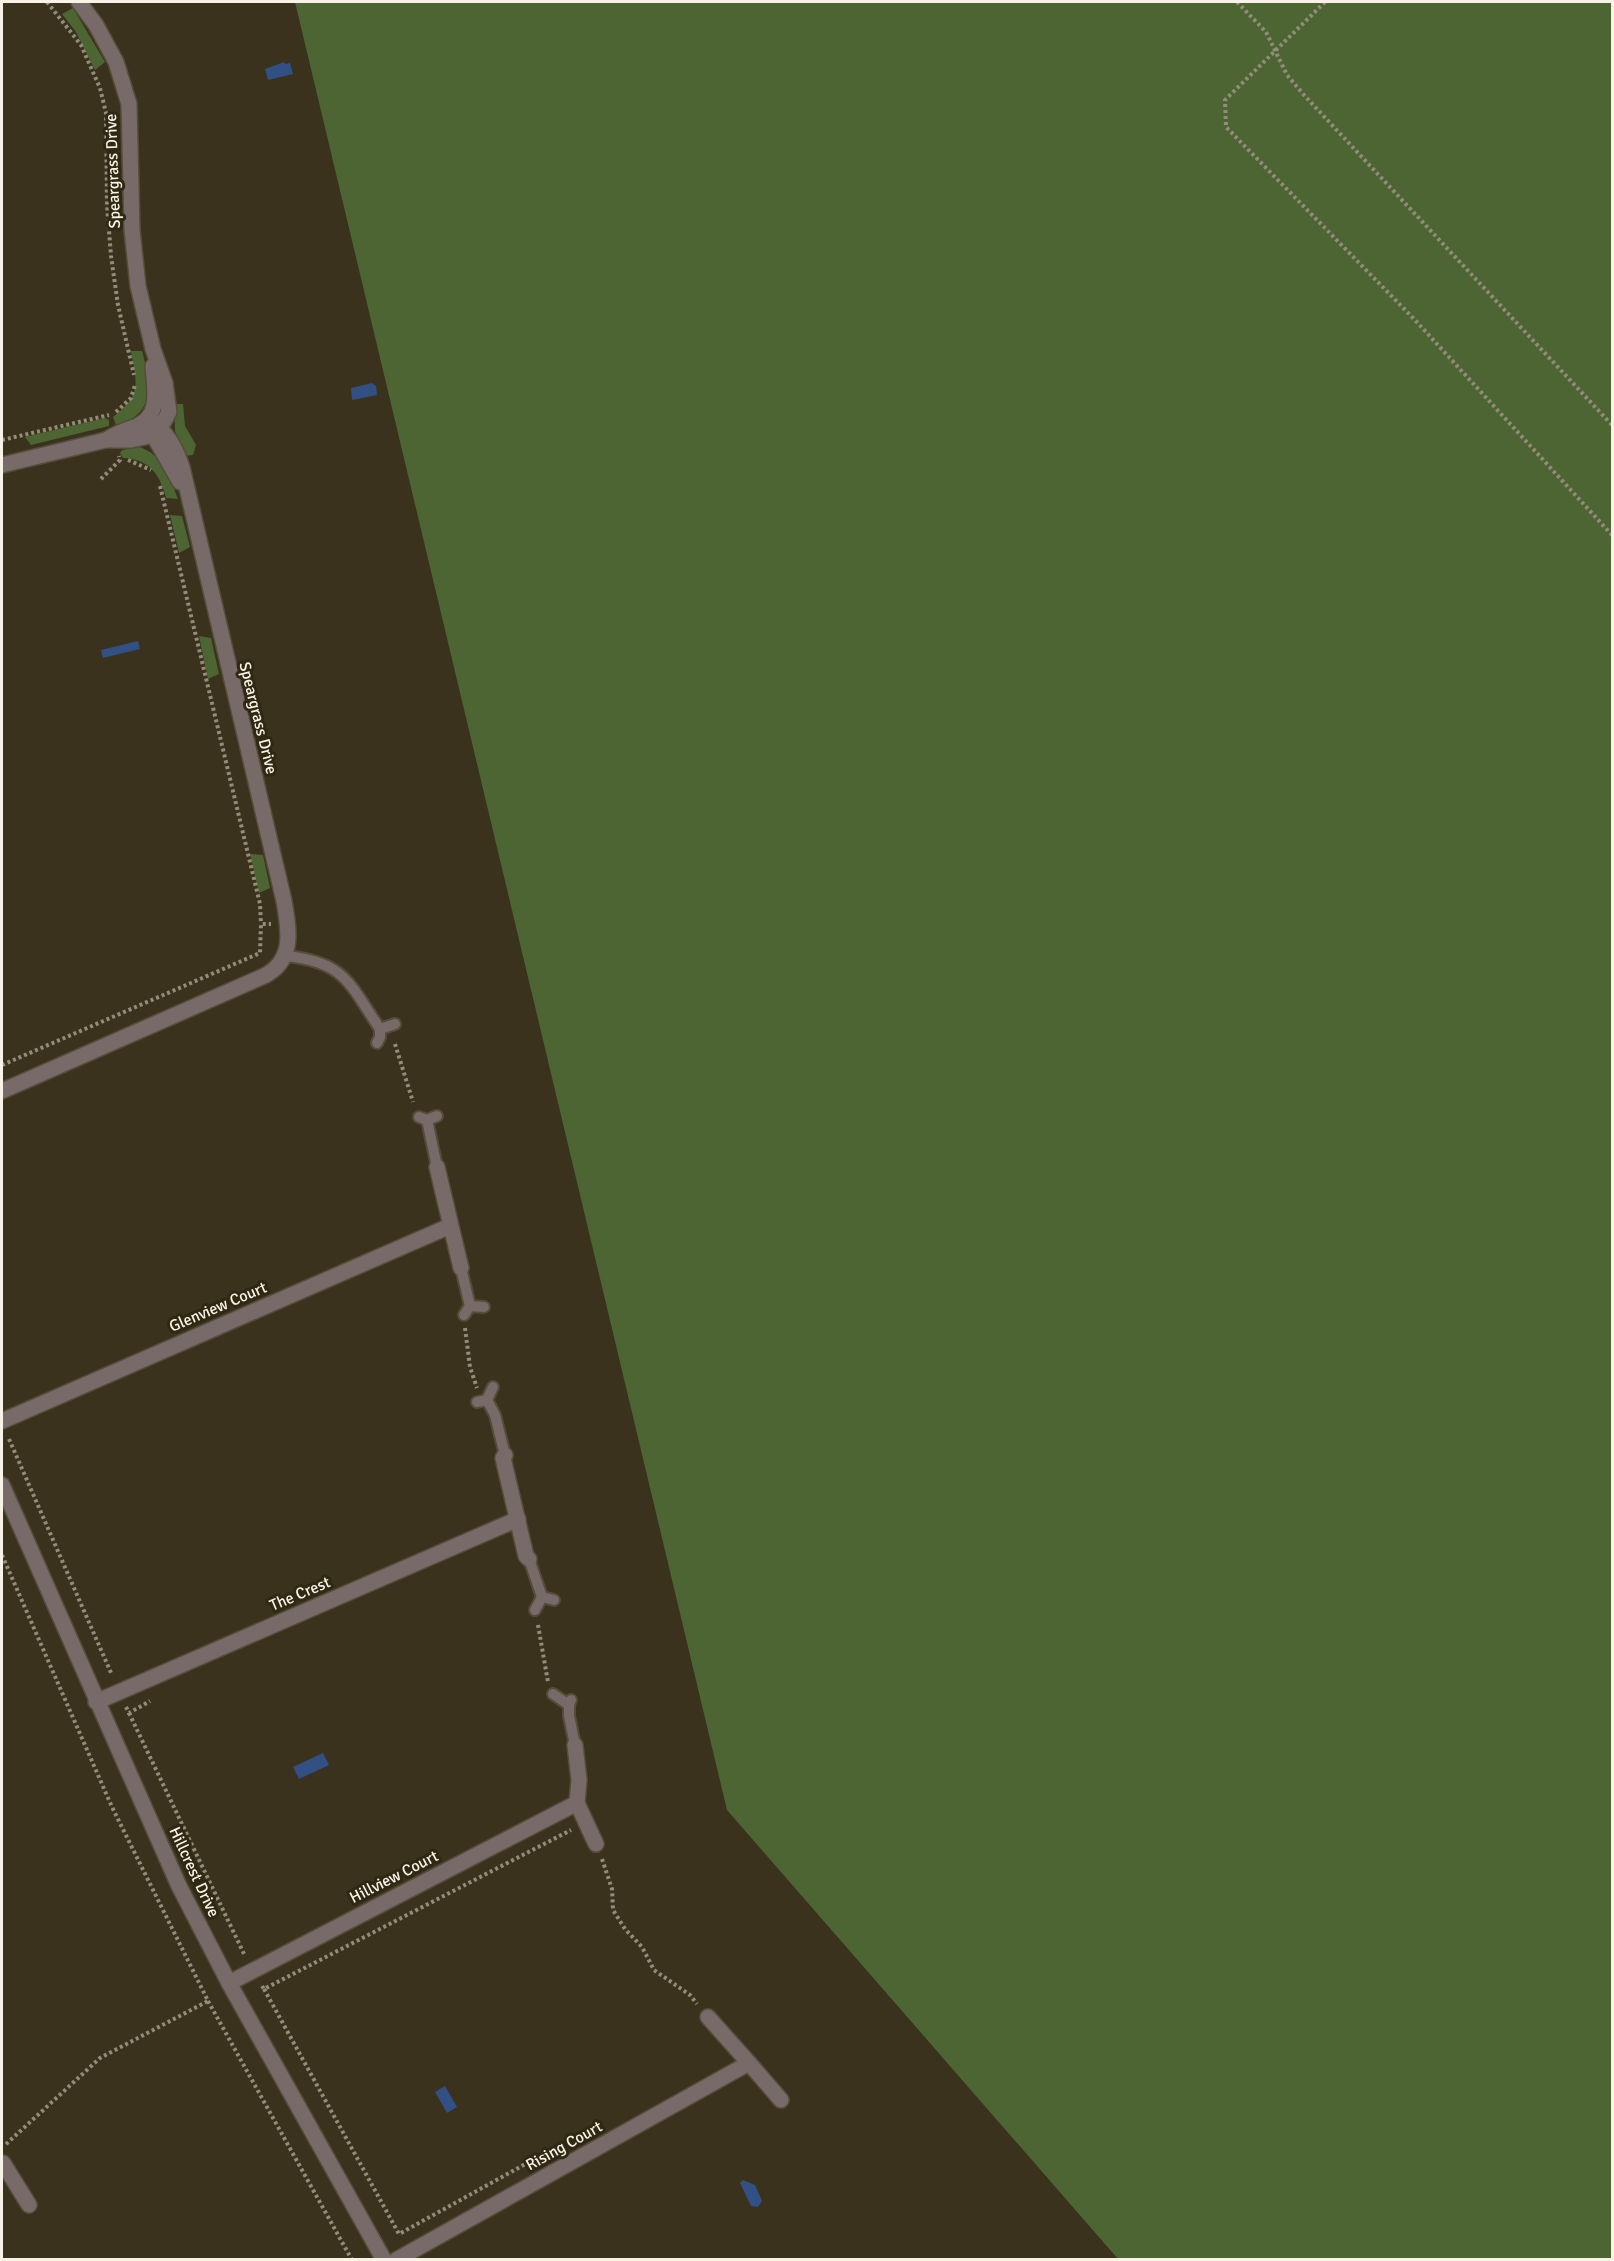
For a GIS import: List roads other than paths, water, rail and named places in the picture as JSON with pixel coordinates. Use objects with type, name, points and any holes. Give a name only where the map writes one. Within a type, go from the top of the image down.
[{"type":"street","name":"Speargrass Drive","points":[[79,2],[105,40],[116,62],[129,104],[132,230],[138,286],[153,349],[156,400],[153,426],[185,489],[288,925],[289,941],[286,956]]},
{"type":"street","points":[[2,465],[112,438],[139,425],[153,426]]},
{"type":"street","points":[[2,1091],[275,971],[286,956]]},
{"type":"street","points":[[437,1167],[461,1268]]},
{"type":"street","name":"Glenview Court","points":[[2,1421],[450,1226]]},
{"type":"street","points":[[506,1455],[504,1458],[526,1556],[529,1559]]},
{"type":"street","name":"Hillcrest Drive","points":[[2,1485],[179,1886],[229,1983],[384,2259]]},
{"type":"street","name":"The Crest","points":[[96,1702],[518,1520]]},
{"type":"street","points":[[575,1745],[579,1780],[577,1803],[596,1844]]},
{"type":"street","name":"Hillview Court","points":[[229,1983],[577,1803]]},
{"type":"street","points":[[708,2017],[781,2100]]},
{"type":"street","name":"Rising Court","points":[[396,2259],[749,2063]]},
{"type":"street","points":[[2,2159],[29,2205]]},
{"type":"lane","points":[[286,956],[322,962],[339,972],[387,1027],[377,1043]]},
{"type":"lane","points":[[428,1118],[437,1167]]},
{"type":"lane","points":[[461,1268],[467,1311],[484,1307]]},
{"type":"lane","points":[[493,1387],[482,1401],[495,1415],[506,1455]]},
{"type":"lane","points":[[529,1559],[543,1597]]},
{"type":"lane","points":[[543,1597],[554,1600]]},
{"type":"lane","points":[[535,1610],[543,1597]]},
{"type":"lane","points":[[553,1694],[570,1703],[568,1716],[575,1745]]},
{"type":"water","points":[[284,62],[285,64],[290,63],[293,74],[268,80],[265,69]]},
{"type":"water","points":[[372,383],[376,386],[377,395],[352,400],[351,388]]},
{"type":"water","points":[[138,641],[140,649],[103,658],[101,650]]},
{"type":"water","points":[[323,1753],[329,1765],[299,1779],[293,1767]]},
{"type":"water","points":[[445,2086],[457,2107],[447,2113],[435,2092]]},
{"type":"water","points":[[743,2180],[755,2185],[762,2201],[758,2207],[751,2206],[740,2183]]}]
